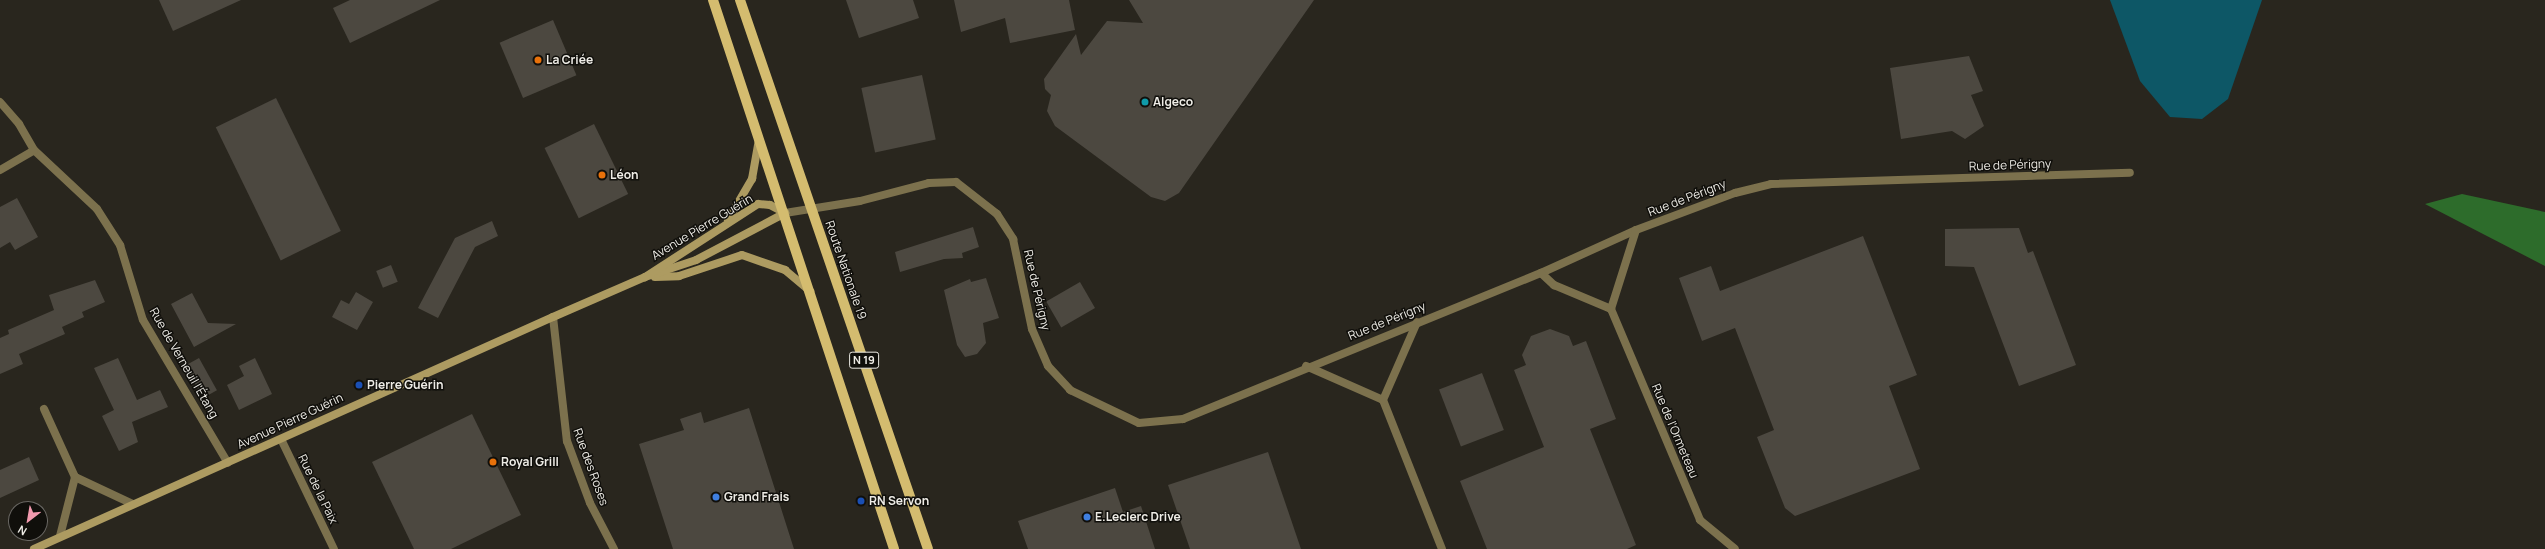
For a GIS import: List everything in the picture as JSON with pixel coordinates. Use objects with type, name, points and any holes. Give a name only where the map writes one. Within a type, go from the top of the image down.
[{"type":"main road","name":"N 19","points":[[713,0],[760,136],[894,549]]},
{"type":"main road","name":"Route Nationale 19","points":[[740,0],[928,549]]},
{"type":"street","name":"Rue de Verneuil l'Étang","points":[[0,102],[19,124],[34,150],[97,209],[120,245],[143,320],[228,463]]},
{"type":"street","points":[[721,228],[746,194],[760,136]]},
{"type":"street","points":[[0,170],[34,150]]},
{"type":"street","name":"Rue de Périgny","points":[[785,214],[860,201],[929,183],[956,182],[969,190],[997,214],[1014,239],[1032,329],[1048,366],[1070,390],[1140,422],[1183,419],[1306,366],[1541,273],[1636,230],[1735,193],[1771,184],[2130,173]]},
{"type":"street","name":"Avenue Pierre Guérin","points":[[645,277],[758,204],[770,205],[785,214]]},
{"type":"street","name":"Avenue Pierre Guérin","points":[[34,549],[60,536],[228,463],[553,317],[645,277],[696,260],[785,214]]},
{"type":"street","points":[[1541,273],[1554,286],[1611,309],[1636,230]]},
{"type":"street","points":[[645,277],[679,276],[742,255],[785,270],[810,291]]},
{"type":"street","name":"Rue de l'Ormeteau","points":[[1611,309],[1700,520],[1735,549]]},
{"type":"street","name":"Rue des Roses","points":[[553,317],[566,441],[590,503],[614,549]]},
{"type":"street","points":[[1383,400],[1417,322]]},
{"type":"street","points":[[1306,366],[1383,400],[1442,549]]},
{"type":"street","points":[[44,409],[75,476],[60,536]]},
{"type":"street","name":"Rue de la Paix","points":[[281,438],[334,549]]},
{"type":"street","points":[[75,476],[133,504]]},
{"type":"green space","points":[[2462,194],[2545,212],[2545,266],[2425,204]]},
{"type":"water","points":[[2110,0],[2262,0],[2228,99],[2202,119],[2170,117],[2140,81]]},
{"type":"building","points":[[159,0],[241,0],[173,31]]},
{"type":"building","points":[[350,0],[440,0],[350,43],[333,8]]},
{"type":"building","points":[[846,0],[913,0],[919,18],[859,38]]},
{"type":"building","points":[[954,0],[1069,0],[1075,30],[1010,43],[1005,18],[961,32]]},
{"type":"building","name":"Algeco","points":[[1129,0],[1314,0],[1179,193],[1165,201],[1151,197],[1055,126],[1047,111],[1051,95],[1045,89],[1044,79],[1076,34],[1081,55],[1107,21],[1143,23]]},
{"type":"building","name":"La Criée","points":[[553,20],[576,75],[523,98],[500,43]]},
{"type":"building","points":[[1969,56],[1983,91],[1971,95],[1984,126],[1965,139],[1952,131],[1901,139],[1890,68]]},
{"type":"building","points":[[922,75],[936,140],[875,152],[861,88]]},
{"type":"building","points":[[276,98],[341,231],[281,260],[216,127]]},
{"type":"building","points":[[594,124],[628,194],[579,218],[545,148]]},
{"type":"building","points":[[17,198],[38,237],[15,250],[10,242],[0,248],[0,207]]},
{"type":"building","points":[[492,221],[498,236],[475,247],[438,318],[418,308],[455,238]]},
{"type":"building","points":[[973,227],[979,247],[962,253],[963,258],[944,259],[900,272],[895,252]]},
{"type":"building","points":[[2019,228],[2028,253],[2033,251],[2076,365],[2019,386],[1974,267],[1945,266],[1945,229]]},
{"type":"building","points":[[1863,236],[1917,375],[1889,386],[1920,469],[1795,516],[1785,508],[1757,437],[1774,430],[1735,328],[1702,341],[1679,278],[1711,266],[1720,291]]},
{"type":"building","points":[[391,265],[398,282],[383,288],[376,271]]},
{"type":"building","points":[[986,278],[999,318],[983,323],[986,343],[977,354],[965,357],[957,345],[944,290],[970,279],[971,282]]},
{"type":"building","points":[[95,280],[105,302],[82,312],[84,317],[62,327],[65,334],[19,354],[23,364],[0,374],[0,338],[9,334],[8,330],[54,310],[49,295]]},
{"type":"building","points":[[1080,282],[1095,308],[1061,327],[1046,302]]},
{"type":"building","points":[[356,292],[373,302],[357,330],[332,317],[341,300],[349,304]]},
{"type":"building","points":[[192,293],[208,323],[236,324],[194,347],[171,304]]},
{"type":"building","points":[[1550,329],[1569,336],[1573,346],[1586,341],[1616,419],[1590,429],[1636,545],[1627,549],[1487,549],[1460,481],[1544,447],[1514,370],[1526,365],[1522,355],[1531,336]]},
{"type":"building","points":[[118,358],[137,400],[160,390],[168,407],[132,422],[138,442],[119,451],[102,416],[114,410],[94,368]]},
{"type":"building","points":[[199,358],[217,390],[203,398],[185,366]]},
{"type":"building","points":[[255,358],[272,394],[239,410],[227,385],[244,376],[239,366]]},
{"type":"building","points":[[1482,373],[1504,430],[1461,446],[1439,389]]},
{"type":"building","name":"Grand Frais","points":[[749,408],[794,549],[673,549],[639,444],[684,430],[680,419],[701,412],[704,423]]},
{"type":"building","points":[[472,414],[521,515],[451,549],[414,549],[372,462]]},
{"type":"building","points":[[1268,452],[1301,549],[1190,549],[1168,485]]},
{"type":"building","points":[[29,457],[39,480],[0,498],[0,470]]},
{"type":"building","name":"E.Leclerc Drive","points":[[1115,488],[1123,512],[1141,506],[1155,549],[1028,549],[1018,521]]},
{"type":"place","name":"La Criée","points":[[538,60]]},
{"type":"place","name":"Algeco","points":[[1145,102]]},
{"type":"place","name":"Léon","points":[[602,175]]},
{"type":"place","name":"Pierre Guérin","points":[[359,385]]},
{"type":"place","name":"Royal Grill","points":[[493,462]]},
{"type":"place","name":"Grand Frais","points":[[716,497]]},
{"type":"place","name":"RN Servon","points":[[861,501]]},
{"type":"place","name":"E.Leclerc Drive","points":[[1087,517]]}]
